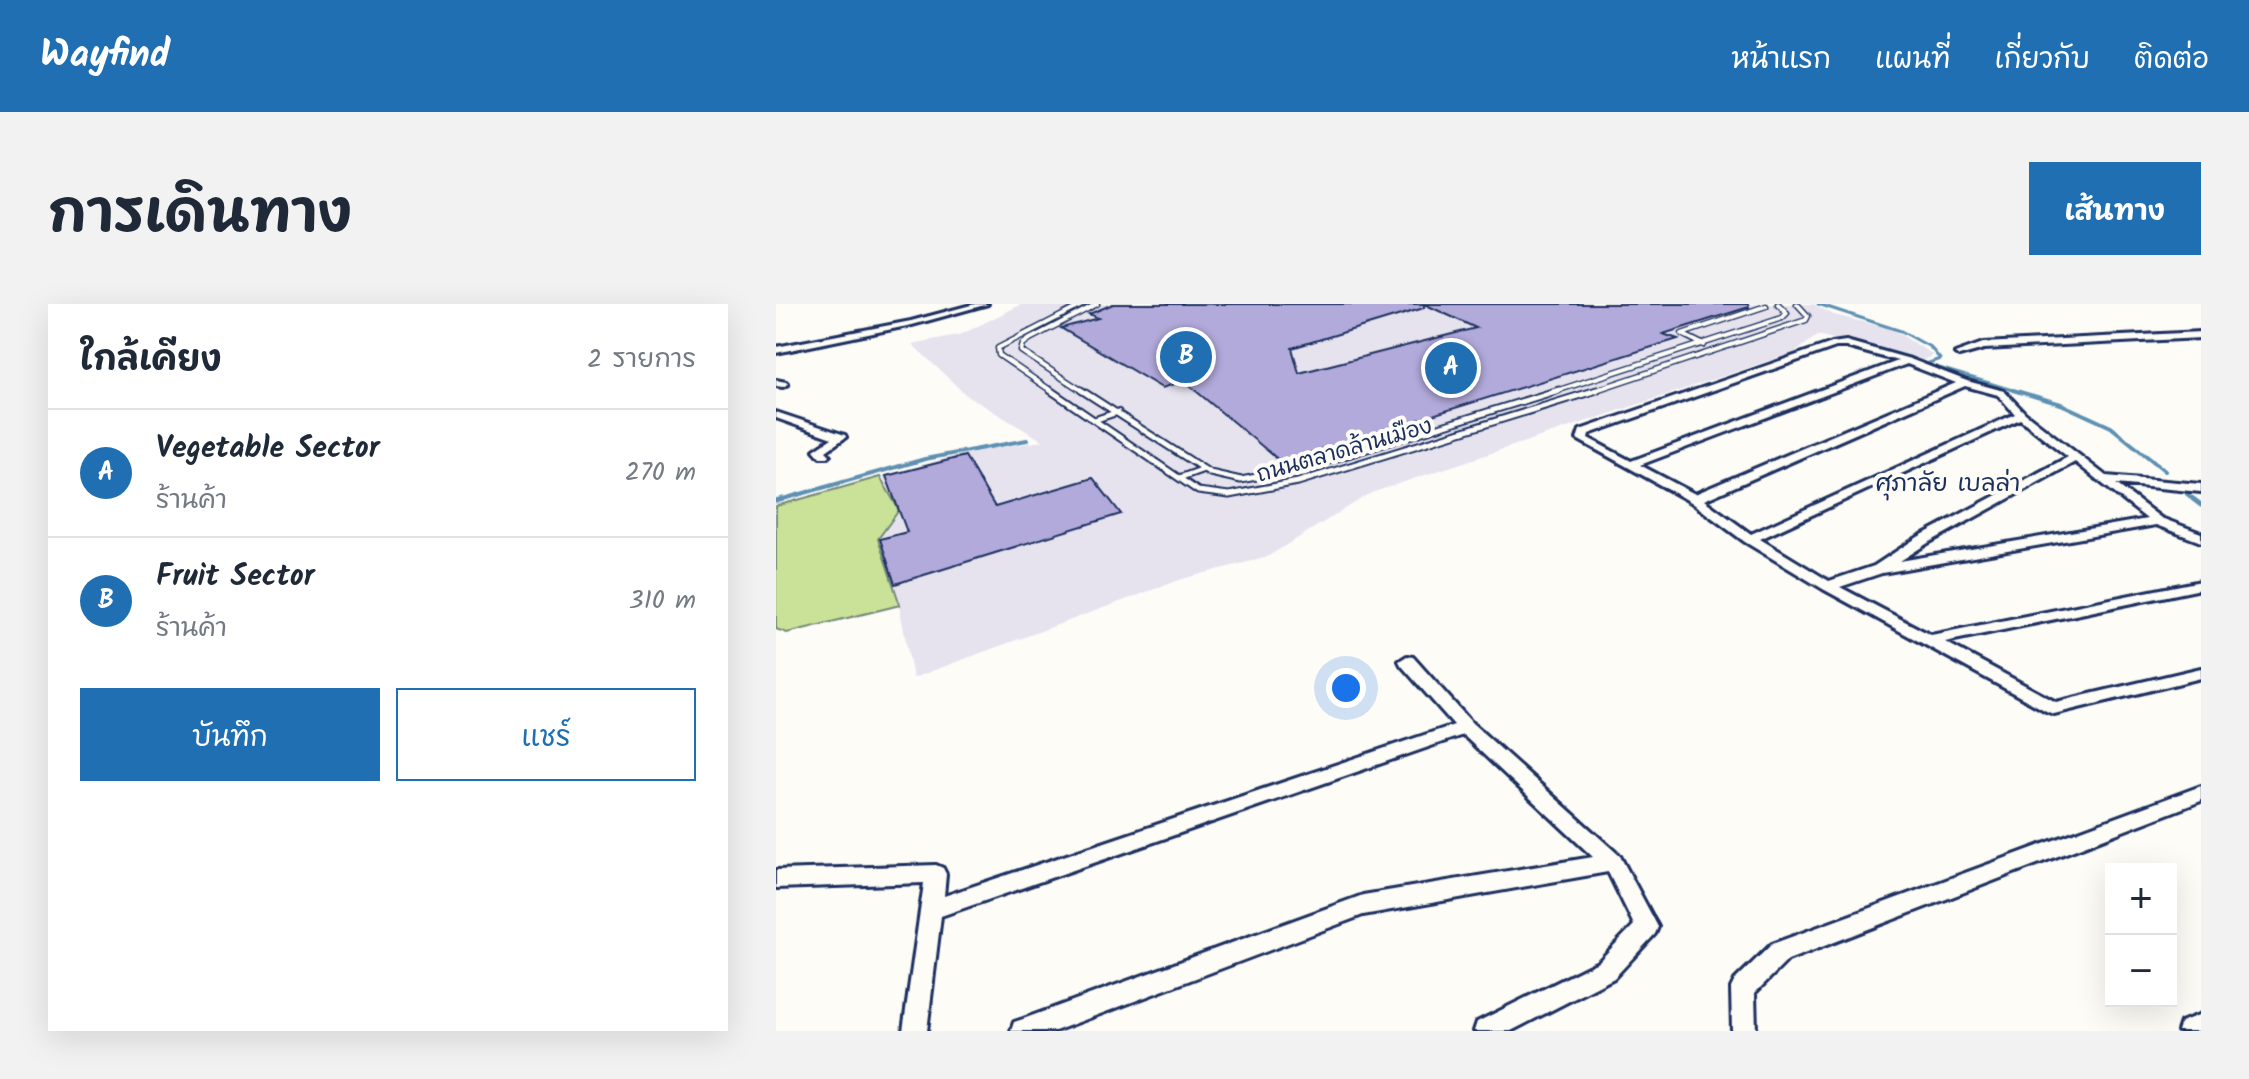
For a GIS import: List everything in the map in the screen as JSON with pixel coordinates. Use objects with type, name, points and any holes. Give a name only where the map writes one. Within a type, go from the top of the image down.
[{"type":"street","points":[[776,350],[912,323],[984,304]]},
{"type":"street","points":[[1959,353],[1999,345],[2201,335]]},
{"type":"street","points":[[2201,538],[2157,521],[2021,415],[2001,393],[1846,344],[1835,345],[1581,435],[1584,442],[1695,499],[1750,539],[1828,586],[2054,708],[2201,673]]},
{"type":"street","points":[[1630,465],[1907,361]]},
{"type":"street","points":[[1695,499],[1964,383]]},
{"type":"street","points":[[776,415],[841,437],[819,450],[824,455]]},
{"type":"street","points":[[1750,539],[2021,415]]},
{"type":"street","points":[[1879,569],[1923,540],[2076,457]]},
{"type":"street","points":[[2105,479],[2201,488]]},
{"type":"street","points":[[1828,586],[1879,569],[2157,521]]},
{"type":"street","points":[[1927,641],[2201,585]]},
{"type":"street","points":[[1407,661],[1466,727],[1613,862],[1647,927],[1606,970],[1486,1031]]},
{"type":"street","points":[[931,910],[1466,727]]},
{"type":"street","points":[[1744,1031],[1743,988],[1780,952],[2201,793]]},
{"type":"street","points":[[1023,1031],[1363,905],[1613,862]]},
{"type":"street","points":[[776,879],[936,874],[915,1031]]},
{"type":"street","points":[[2190,1031],[2201,1026]]},
{"type":"lane","points":[[1032,358],[1012,364],[999,355],[998,348],[1084,304]]},
{"type":"lane","points":[[1032,358],[1021,351],[1023,344],[1097,304]]},
{"type":"lane","name":"ถนนตลาดล้านเมือง","points":[[1032,358],[1204,469],[1224,479],[1264,478],[1704,345],[1782,318],[1787,313],[1778,304]]},
{"type":"lane","name":"ถนนตลาดล้านเมือง","points":[[1012,364],[1179,478],[1209,494],[1253,492],[1298,482],[1598,389],[1806,320],[1808,316],[1797,304]]},
{"type":"lane","points":[[1719,350],[1682,334],[1766,306]]},
{"type":"lane","points":[[1582,381],[1598,389]]},
{"type":"lane","points":[[1094,420],[1118,412]]},
{"type":"lane","points":[[1459,420],[1472,428]]},
{"type":"lane","points":[[1179,478],[1204,469]]},
{"type":"shaded area","points":[[1022,304],[1813,304],[1834,315],[1892,329],[1933,355],[1920,362],[1818,335],[1796,352],[1371,493],[1267,557],[1182,579],[913,678],[899,605],[787,633],[776,629],[776,506],[968,452],[1043,441],[966,395],[912,344],[962,334]]},
{"type":"green space","points":[[880,477],[899,510],[878,539],[900,605],[787,633],[776,629],[776,506]]},
{"type":"building","points":[[1113,304],[1424,304],[1748,304],[1749,307],[1663,334],[1678,339],[1281,462],[1184,381],[1162,388],[1061,328],[1098,318],[1089,314]],"holes":[[[1424,304],[1476,328],[1299,373],[1292,348],[1424,308]]]},
{"type":"building","points":[[965,456],[995,507],[1093,478],[1121,514],[895,584],[880,539],[907,532],[886,476]]},
{"type":"waterway","points":[[1818,304],[1901,331],[1930,347],[1940,359],[1926,364],[2019,392]]},
{"type":"waterway","points":[[2013,390],[2061,404],[2111,427],[2165,471]]},
{"type":"waterway","points":[[783,499],[776,501],[925,459],[1027,440]]},
{"type":"waterway","points":[[2187,494],[2196,501]]},
{"type":"waterway","points":[[2193,499],[2201,505]]},
{"type":"place","name":"Fruit Sector","points":[[1186,357]]},
{"type":"place","name":"Vegetable Sector","points":[[1451,368]]},
{"type":"district","name":"ศุภาลัย เบลล่า","points":[[1948,483]]}]
